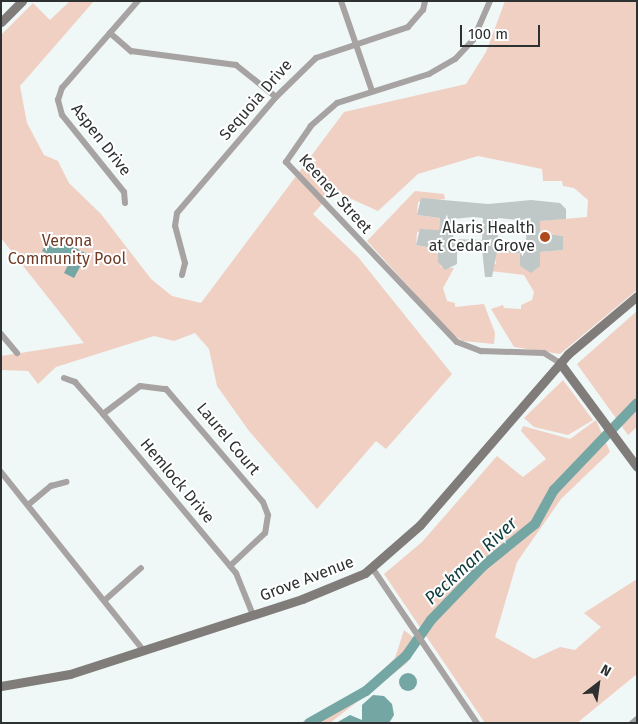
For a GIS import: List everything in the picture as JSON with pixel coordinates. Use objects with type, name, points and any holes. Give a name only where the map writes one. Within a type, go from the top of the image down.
[{"type":"street","points":[[1,22],[22,1]]},
{"type":"street","name":"Aspen Drive","points":[[125,203],[124,192],[62,115],[58,104],[62,88],[138,1]]},
{"type":"street","points":[[341,1],[372,91]]},
{"type":"street","name":"Sequoia Drive","points":[[182,275],[185,263],[175,226],[179,210],[276,97],[311,61],[408,27],[423,10],[425,1]]},
{"type":"street","name":"Keeney Street","points":[[490,1],[473,40],[455,59],[429,74],[337,102],[311,126],[286,162],[457,342],[481,351],[544,353],[560,363]]},
{"type":"street","points":[[110,33],[131,51],[236,65],[276,97]]},
{"type":"street","name":"Grove Avenue","points":[[1,686],[70,674],[253,615],[373,569],[420,525],[560,363],[637,296]]},
{"type":"street","points":[[1,334],[17,353]]},
{"type":"street","points":[[560,363],[637,467]]},
{"type":"street","name":"Hemlock Drive","points":[[64,378],[75,382],[230,566],[242,582],[253,615]]},
{"type":"street","name":"Laurel Court","points":[[103,414],[140,386],[166,389],[263,502],[268,515],[265,533],[230,566]]},
{"type":"street","points":[[1,472],[143,650]]},
{"type":"street","points":[[28,505],[52,486],[66,482]]},
{"type":"street","points":[[105,600],[141,568]]},
{"type":"street","points":[[373,569],[477,723]]},
{"type":"street","points":[[632,723],[637,719]]},
{"type":"green space","name":"Verona Community Pool","points":[[70,1],[94,1],[20,86],[27,123],[44,155],[58,161],[69,183],[101,214],[151,279],[172,296],[201,303],[344,112],[466,84],[486,52],[505,1],[637,1],[637,290],[560,354],[514,347],[491,309],[503,305],[504,308],[521,309],[521,305],[532,300],[534,292],[524,275],[490,271],[490,264],[496,264],[495,251],[520,253],[520,266],[531,272],[540,265],[540,252],[563,250],[563,236],[540,233],[540,221],[587,217],[588,200],[574,188],[563,186],[562,181],[543,181],[542,169],[478,156],[418,174],[378,211],[334,191],[313,214],[358,257],[452,374],[386,449],[376,441],[317,509],[249,431],[217,386],[209,349],[195,333],[174,341],[154,336],[56,367],[38,384],[28,371],[1,370],[1,356],[84,343],[1,238],[1,35],[33,3],[50,20]]},
{"type":"green space","points":[[415,191],[444,194],[445,199],[418,202],[417,215],[440,218],[439,230],[417,232],[416,245],[438,249],[441,267],[454,268],[443,288],[447,301],[455,303],[455,307],[484,304],[495,333],[494,344],[463,341],[452,334],[367,241]]},
{"type":"green space","points":[[637,311],[637,427],[628,435],[577,364]]},
{"type":"green space","points":[[563,380],[593,420],[568,435],[534,427],[524,418]]},
{"type":"green space","points":[[596,420],[610,452],[561,499],[517,562],[495,637],[534,659],[560,647],[575,650],[601,627],[584,613],[637,579],[637,674],[577,723],[485,723],[384,574],[422,542],[497,456],[523,477],[546,459],[521,431],[523,426],[570,439]]},
{"type":"green space","points":[[404,630],[419,642],[407,663],[330,723],[300,723],[366,687],[395,658]]},
{"type":"water","points":[[51,235],[87,254],[74,278],[64,273],[68,265],[42,251]]},
{"type":"water","points":[[404,673],[412,673],[417,678],[415,689],[404,691],[399,686],[399,678]]},
{"type":"water","points":[[373,695],[384,696],[392,704],[394,715],[389,723],[336,723],[350,715],[362,720],[362,705]]},
{"type":"building","name":"Alaris Health at Cedar Grove","points":[[421,198],[488,204],[531,200],[560,203],[566,209],[566,219],[540,221],[540,233],[563,236],[563,250],[540,252],[540,266],[531,273],[520,266],[520,253],[497,252],[492,277],[485,277],[482,250],[457,250],[457,264],[445,270],[438,262],[438,249],[416,245],[420,229],[439,230],[440,218],[417,215]],"holes":[[[483,218],[482,240],[453,239],[454,219]],[[498,218],[527,221],[526,241],[498,240]]]},
{"type":"waterway","name":"Peckman River","points":[[309,723],[366,691],[406,656],[431,620],[483,566],[535,524],[554,490],[637,403]]},
{"type":"place","name":"Alaris Health at Cedar Grove","points":[[545,237]]}]
